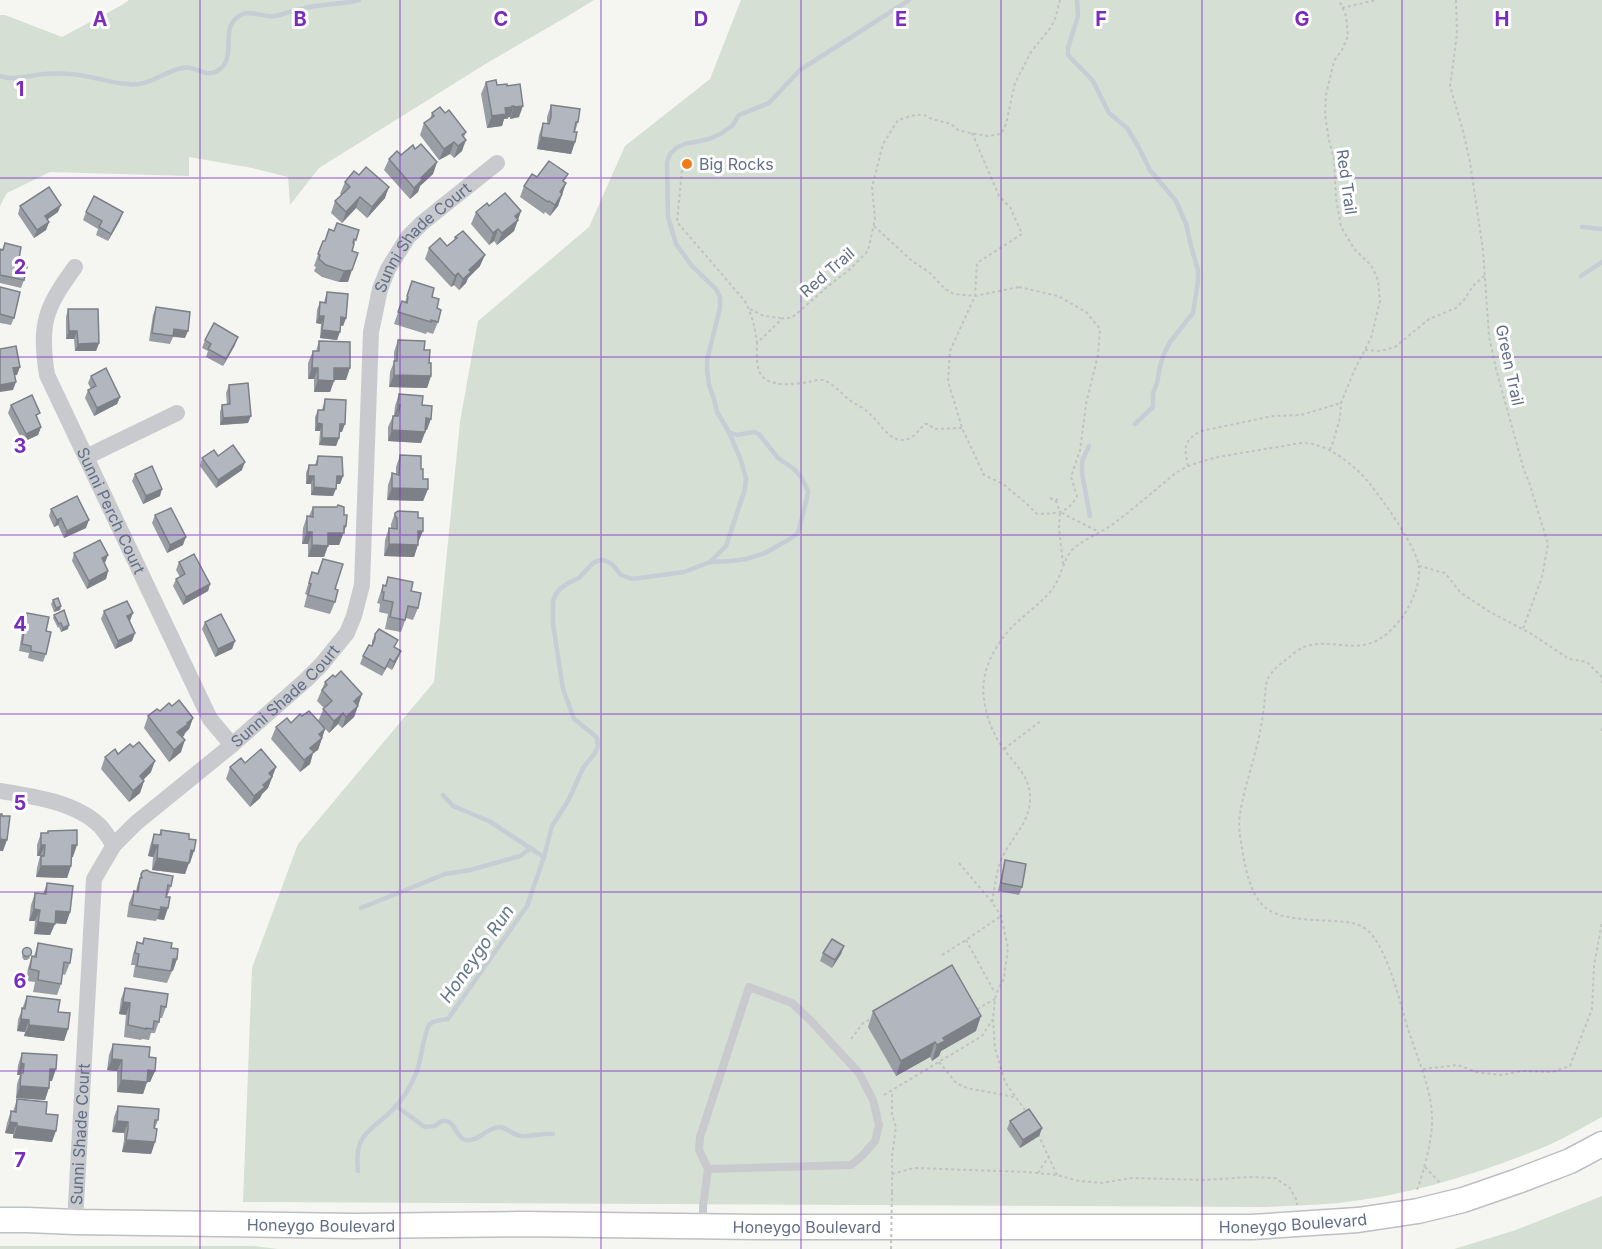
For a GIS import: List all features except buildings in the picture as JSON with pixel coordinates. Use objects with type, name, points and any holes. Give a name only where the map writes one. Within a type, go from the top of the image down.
[{"type":"main road","name":"Honeygo Boulevard","points":[[0,1220],[354,1226],[521,1224],[1252,1227],[1358,1220],[1418,1211],[1463,1200],[1570,1161],[1602,1144]]},
{"type":"street","name":"Sunni Shade Court","points":[[75,1222],[94,879],[114,845],[136,823],[232,745],[306,680],[347,633],[362,585],[370,332],[380,289],[388,269],[408,237],[422,223],[497,163]]},
{"type":"street","name":"Sunni Perch Court","points":[[75,267],[53,299],[43,328],[47,375],[210,719],[232,745]]},
{"type":"street","points":[[86,457],[177,413]]},
{"type":"street","points":[[0,791],[52,801],[83,814],[99,826],[114,845]]},
{"type":"lane","points":[[703,1226],[708,1169],[699,1150],[700,1137],[749,987],[792,1003],[810,1020],[859,1073],[873,1100],[879,1125],[874,1142],[851,1165],[708,1169]]},
{"type":"path","name":"Red Trail","points":[[757,343],[783,318],[794,316],[868,251],[875,219],[872,187],[879,154],[898,120],[924,115],[951,124],[958,130],[988,136],[1001,134],[1004,130],[1015,83],[1031,52],[1051,27],[1059,0]]},
{"type":"path","name":"Red Trail","points":[[1330,450],[1340,418],[1341,403],[1371,338],[1380,301],[1378,280],[1371,265],[1355,250],[1341,227],[1336,198],[1334,159],[1325,115],[1326,95],[1334,61],[1342,51],[1348,36],[1346,16],[1339,0]]},
{"type":"path","points":[[1342,8],[1376,0]]},
{"type":"path","name":"Green Trail","points":[[1456,0],[1457,34],[1450,86],[1464,131],[1470,162],[1483,250],[1489,336],[1524,470],[1548,544],[1542,577],[1523,629]]},
{"type":"path","points":[[873,225],[911,260],[930,273],[945,289],[954,294],[975,296],[1019,287],[1058,296],[1086,312],[1100,329],[1098,355],[1086,404],[1080,450],[1071,477],[1077,496],[1072,505],[1060,512],[1037,514],[1003,484],[984,475],[962,428],[948,381],[950,351],[975,296],[977,263],[1022,234],[1010,207],[999,196],[972,133]]},
{"type":"path","points":[[682,170],[677,222],[697,247],[721,271],[750,309],[755,325],[760,375],[766,380],[777,383],[822,380],[870,413],[894,438],[909,439],[925,424],[934,429],[962,428]]},
{"type":"path","points":[[1365,350],[1380,351],[1395,347],[1429,319],[1456,308],[1485,275]]},
{"type":"path","points":[[750,309],[764,316],[783,318]]},
{"type":"path","points":[[1188,466],[1185,452],[1186,442],[1201,431],[1273,416],[1301,415],[1341,403]]},
{"type":"path","points":[[992,902],[1002,858],[1028,814],[1030,803],[1030,789],[1027,780],[1004,750],[987,716],[983,679],[996,647],[1012,627],[1052,589],[1072,550],[1111,526],[1177,472],[1188,466],[1219,458],[1299,443],[1313,443],[1330,450],[1364,476],[1409,542],[1419,566],[1417,588],[1406,611],[1385,636],[1371,644],[1355,646],[1312,644],[1289,657],[1271,672],[1265,684],[1258,740],[1239,817],[1241,845],[1249,884],[1264,907],[1283,917],[1300,920],[1354,922],[1370,932],[1390,968],[1431,1099],[1432,1120],[1425,1167],[1417,1190]]},
{"type":"path","points":[[1056,501],[1059,496]]},
{"type":"path","points":[[1050,498],[1056,501],[1060,512],[1059,528],[1063,567]]},
{"type":"path","points":[[1060,512],[1099,532]]},
{"type":"path","points":[[1419,566],[1445,573],[1461,593],[1490,612],[1523,629],[1569,659],[1587,662],[1602,677],[1602,684]]},
{"type":"path","points":[[1004,750],[1042,720]]},
{"type":"path","points":[[1602,728],[1602,733]]},
{"type":"path","points":[[958,863],[992,902],[1001,916],[1008,948],[1004,978],[995,999],[993,1018],[995,1048],[1005,1082],[1028,1115]]},
{"type":"path","points":[[942,955],[1001,916]]},
{"type":"path","points":[[1423,1069],[1458,1065],[1476,1072],[1501,1075],[1522,1071],[1552,1072],[1570,1066],[1592,1009],[1593,966],[1602,922]]},
{"type":"path","points":[[966,940],[996,994]]},
{"type":"path","points":[[969,1013],[995,999]]},
{"type":"path","points":[[850,1039],[863,1023],[874,1017]]},
{"type":"path","points":[[873,1100],[892,1092],[982,1036],[993,1018]]},
{"type":"path","points":[[939,1062],[956,1083],[967,1089],[1016,1097]]},
{"type":"path","points":[[891,1249],[892,1155],[896,1127],[892,1115],[892,1092]]},
{"type":"path","points":[[1038,1132],[1057,1175]]},
{"type":"path","points":[[1038,1173],[1049,1156]]},
{"type":"path","points":[[1425,1167],[1441,1184]]},
{"type":"path","points":[[892,1174],[914,1168],[1038,1173],[1102,1183],[1132,1178],[1205,1180],[1275,1178],[1290,1188],[1298,1205]]},
{"type":"shaded area","points":[[129,0],[594,0],[487,63],[319,168],[290,205],[288,177],[189,157],[189,176],[50,172],[7,193],[0,206],[0,15],[62,37]]},
{"type":"shaded area","points":[[741,0],[1602,0],[1602,1117],[1549,1145],[1472,1174],[1419,1189],[1339,1203],[1266,1207],[243,1202],[252,968],[298,844],[434,682],[460,422],[478,321],[589,227],[625,146],[710,79]]},
{"type":"shaded area","points":[[1602,1196],[1602,1249],[1454,1249],[1513,1231]]},
{"type":"shaded area","points":[[0,1246],[254,1246],[278,1249],[0,1249]]},
{"type":"waterway","points":[[0,76],[16,78],[68,74],[139,84],[187,67],[206,73],[215,72],[225,63],[228,56],[231,25],[243,14],[274,16],[310,7],[359,0]]},
{"type":"waterway","name":"Honeygo Run","points":[[358,1171],[357,1157],[362,1138],[398,1104],[407,1091],[418,1068],[428,1027],[434,1022],[448,1019],[527,906],[552,826],[568,801],[583,768],[598,746],[597,738],[574,719],[563,689],[553,624],[553,601],[556,594],[568,583],[579,578],[597,561],[603,560],[612,564],[621,575],[632,579],[684,572],[710,562],[726,546],[745,489],[746,478],[740,458],[717,412],[707,370],[707,360],[720,308],[720,297],[716,289],[692,266],[676,244],[668,217],[667,162],[670,154],[685,144],[709,139],[722,133],[732,126],[739,115],[769,103],[800,70],[909,0]]},
{"type":"waterway","points":[[1077,0],[1078,16],[1068,55],[1093,81],[1109,113],[1127,128],[1150,170],[1176,201],[1186,224],[1198,270],[1193,313],[1170,342],[1164,354],[1153,393],[1153,407],[1135,424]]},
{"type":"waterway","points":[[1582,227],[1602,229]]},
{"type":"waterway","points":[[1581,276],[1602,262]]},
{"type":"waterway","name":"Honeygo Run","points":[[710,562],[746,559],[765,553],[788,540],[797,534],[807,498],[808,491],[801,477],[778,458],[759,434],[754,432],[737,435],[729,432]]},
{"type":"waterway","points":[[1089,446],[1082,461],[1082,473],[1090,516]]},
{"type":"waterway","points":[[443,795],[453,806],[489,821],[544,857]]},
{"type":"waterway","points":[[361,908],[445,874],[470,870],[520,856],[531,848]]},
{"type":"waterway","points":[[396,1106],[425,1127],[447,1121],[462,1139],[466,1140],[475,1139],[491,1129],[500,1127],[521,1136],[553,1134]]},
{"type":"place","name":"Big Rocks","points":[[687,164]]}]
